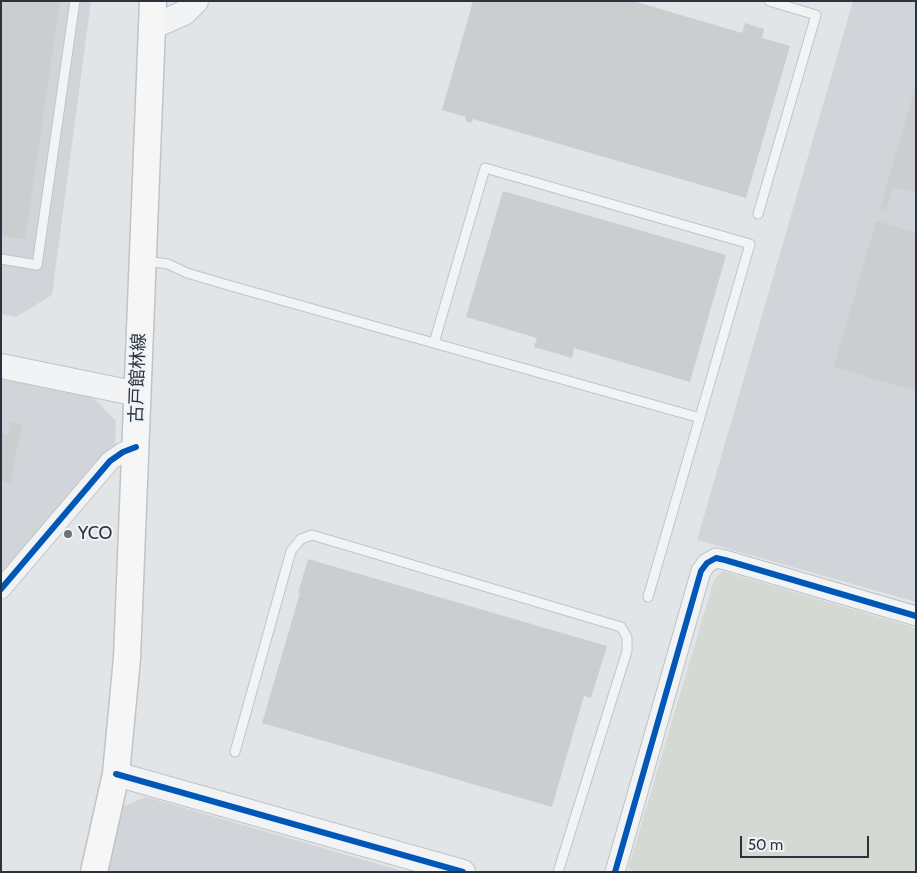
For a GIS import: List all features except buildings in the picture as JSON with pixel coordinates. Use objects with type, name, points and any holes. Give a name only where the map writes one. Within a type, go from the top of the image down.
[{"type":"main road","name":"古戸館林線","points":[[94,872],[116,774],[127,658],[153,1]]},
{"type":"street","points":[[152,28],[184,13],[196,1]]},
{"type":"street","points":[[1,366],[138,394]]},
{"type":"street","points":[[1,589],[110,461],[123,452],[136,447]]},
{"type":"street","points":[[615,872],[701,571],[707,563],[716,558],[725,560],[916,616]]},
{"type":"street","points":[[116,774],[463,872]]},
{"type":"lane","points":[[1,259],[37,265],[75,1]]},
{"type":"lane","points":[[758,214],[816,15],[769,1]]},
{"type":"lane","points":[[434,343],[485,168],[750,244],[648,597]]},
{"type":"lane","points":[[143,261],[168,264],[187,273],[700,418]]},
{"type":"lane","points":[[235,752],[291,551],[301,539],[312,535],[621,627],[627,637],[627,651],[558,872]]},
{"type":"shaded area","points":[[1,1],[91,1],[52,295],[16,317],[1,314]]},
{"type":"shaded area","points":[[853,1],[916,1],[916,602],[697,540]]},
{"type":"shaded area","points":[[1,379],[94,398],[116,421],[115,447],[1,583]]},
{"type":"shaded area","points":[[722,571],[916,628],[916,872],[637,872],[628,869],[714,580]]},
{"type":"shaded area","points":[[146,797],[406,872],[106,872],[121,807]]},
{"type":"cycle path","points":[[1,589],[110,461],[123,452],[136,447]]},
{"type":"cycle path","points":[[615,872],[701,571],[707,563],[716,558],[725,560],[916,616]]},
{"type":"cycle path","points":[[116,774],[463,872]]},
{"type":"place","name":"YCO","points":[[68,534]]}]
